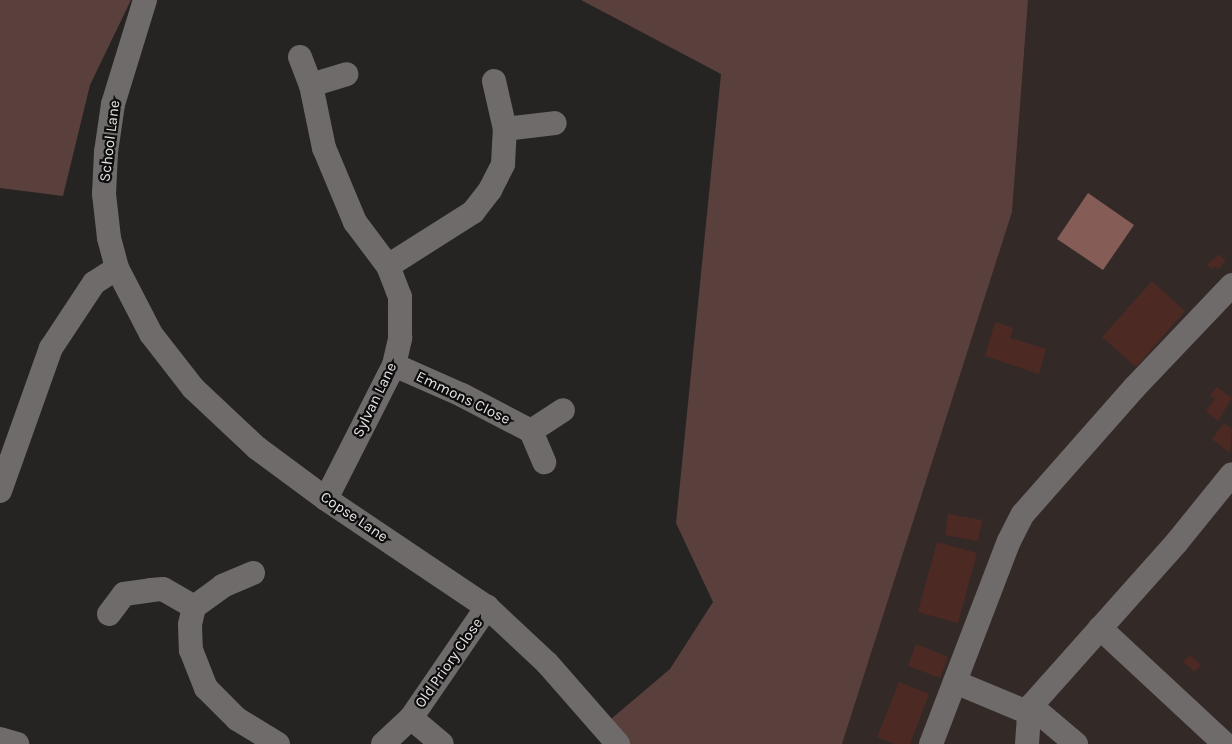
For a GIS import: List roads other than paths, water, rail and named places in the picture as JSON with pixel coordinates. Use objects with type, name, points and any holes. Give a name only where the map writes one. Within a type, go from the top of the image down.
[{"type":"street","name":"School Lane","points":[[117,268],[109,238],[104,194],[106,152],[114,104],[145,0]]},
{"type":"street","name":"Sylvan Lane","points":[[300,57],[311,85],[324,148],[355,222],[388,266],[400,297],[400,338],[394,366],[326,499]]},
{"type":"street","points":[[311,85],[346,74]]},
{"type":"street","points":[[388,266],[473,212],[490,190],[503,164],[506,129],[494,82]]},
{"type":"street","points":[[506,129],[555,123]]},
{"type":"street","points":[[0,491],[51,348],[94,283],[117,268]]},
{"type":"street","name":"Copse Lane","points":[[117,268],[151,334],[193,388],[256,448],[326,499],[488,607],[547,663],[618,744]]},
{"type":"street","points":[[931,744],[1009,541],[1023,514],[1135,387],[1232,285]]},
{"type":"street","name":"Emmons Close","points":[[394,366],[462,395],[531,432]]},
{"type":"street","points":[[544,462],[531,432],[563,410]]},
{"type":"street","points":[[1027,744],[1030,710],[1177,542],[1232,474]]},
{"type":"street","points":[[253,573],[223,586],[194,607],[190,625],[191,650],[206,688],[237,719],[278,744]]},
{"type":"street","points":[[109,614],[124,594],[164,589],[194,607]]},
{"type":"street","name":"Old Priory Close","points":[[383,744],[411,718],[488,607]]},
{"type":"street","points":[[1100,628],[1225,744]]},
{"type":"street","points":[[955,682],[1030,710],[1076,744]]},
{"type":"street","name":"Old Priory Close","points":[[411,718],[442,744]]},
{"type":"street","points":[[0,739],[17,744]]}]
